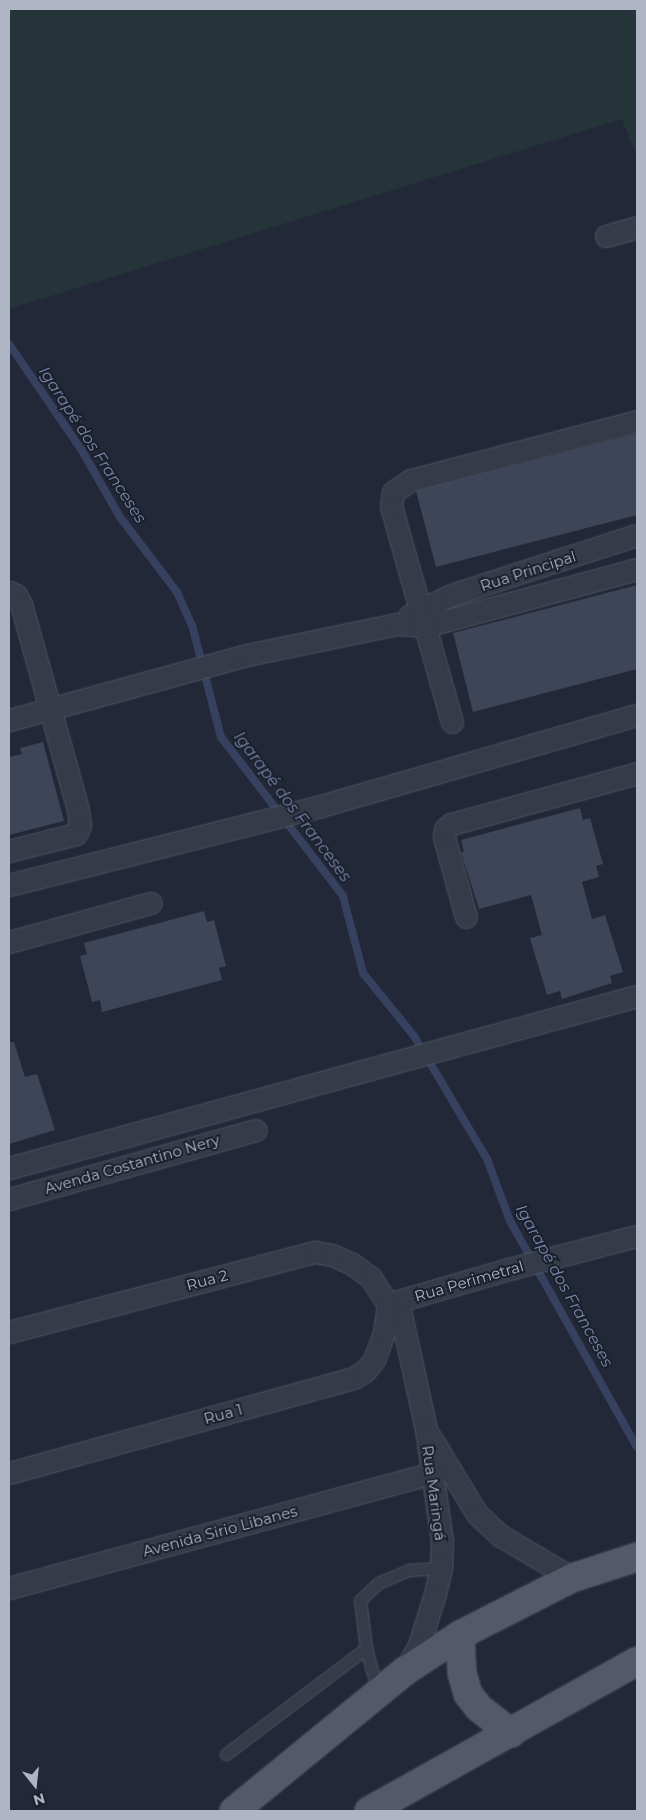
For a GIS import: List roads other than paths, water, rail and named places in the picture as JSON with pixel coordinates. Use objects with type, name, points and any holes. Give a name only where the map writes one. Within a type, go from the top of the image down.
[{"type":"main road","points":[[234,1811],[405,1670],[460,1635],[572,1578],[637,1557]]},
{"type":"main road","points":[[460,1635],[462,1673],[468,1694],[479,1708],[511,1733]]},
{"type":"main road","points":[[369,1811],[637,1661]]},
{"type":"street","points":[[606,236],[637,227]]},
{"type":"street","points":[[452,722],[391,507],[393,492],[411,480],[637,420]]},
{"type":"street","name":"Rua Principal","points":[[423,618],[451,596],[637,536]]},
{"type":"street","name":"Rua Principal","points":[[9,720],[247,655],[397,624],[637,569]]},
{"type":"street","points":[[9,592],[16,595],[21,604],[78,810],[80,826],[76,834],[9,851]]},
{"type":"street","points":[[9,885],[321,806],[637,715]]},
{"type":"street","points":[[466,917],[444,837],[445,829],[451,824],[637,773]]},
{"type":"street","points":[[9,942],[151,903]]},
{"type":"street","points":[[9,1168],[637,996]]},
{"type":"street","name":"Avenda Costantino Nery","points":[[9,1199],[256,1130]]},
{"type":"street","name":"Rua Perimetral","points":[[393,1302],[637,1236]]},
{"type":"street","name":"Rua 2","points":[[9,1332],[315,1252],[332,1255],[352,1264],[371,1278],[393,1302]]},
{"type":"street","name":"Rua Maringá","points":[[393,1302],[426,1428],[442,1541],[441,1568],[419,1645],[405,1670]]},
{"type":"street","name":"Rua 1","points":[[9,1473],[353,1378],[364,1372],[374,1360],[393,1302]]},
{"type":"street","name":"Rua Maringá","points":[[426,1428],[477,1514],[501,1536],[572,1578]]},
{"type":"street","name":"Avenida Sirio Libanes","points":[[9,1588],[432,1473]]},
{"type":"lane","points":[[378,1693],[366,1648],[360,1600],[378,1583],[409,1570],[441,1568]]},
{"type":"lane","points":[[226,1754],[366,1648]]},
{"type":"waterway","name":"Igarapé dos Franceses","points":[[9,344],[81,449],[120,517],[177,592],[192,625],[221,737],[343,896],[363,973],[414,1036],[487,1159],[510,1221],[637,1447]]}]
